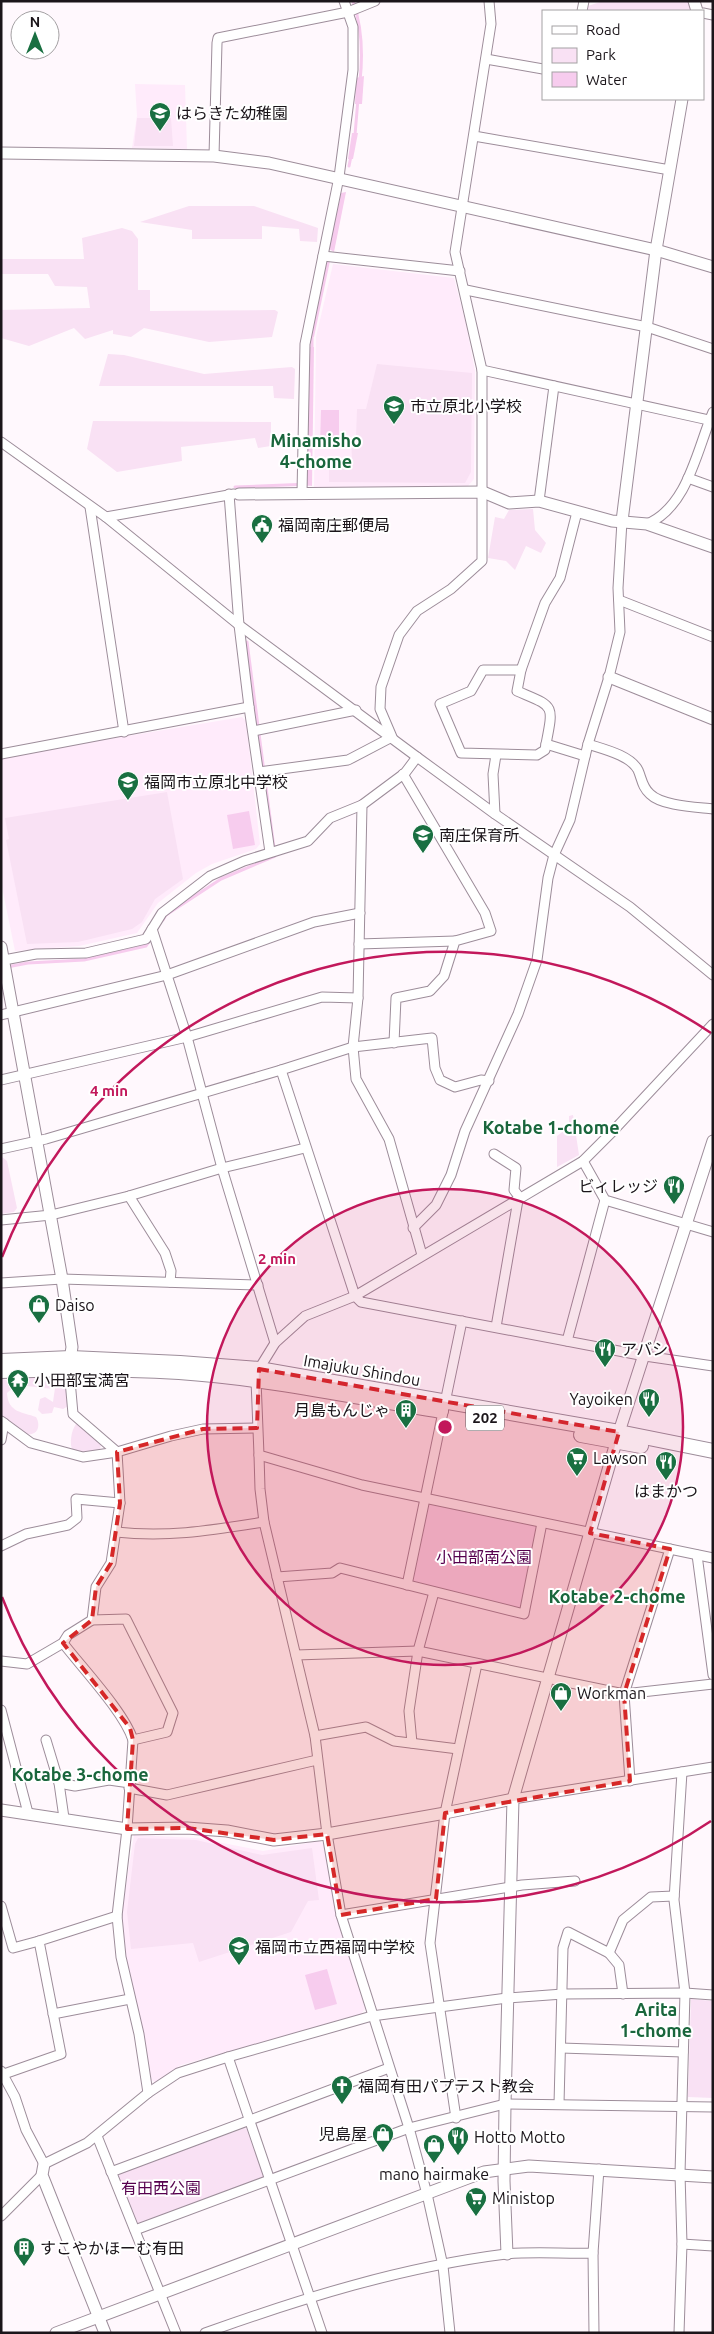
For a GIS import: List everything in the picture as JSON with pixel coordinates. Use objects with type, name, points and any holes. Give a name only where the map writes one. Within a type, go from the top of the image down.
[{"type":"highway","name":"Imajuku Shindou","points":[[1,1361],[257,1375],[618,1437],[713,1451]]},
{"type":"highway","name":"Imajuku Shindou","points":[[1,1371],[70,1364]]},
{"type":"highway","name":"Imajuku Shindou","points":[[618,1437],[713,1460]]},
{"type":"street","points":[[302,493],[305,344],[339,177],[353,70],[353,27],[344,1]]},
{"type":"street","points":[[214,156],[218,38],[348,12],[375,1]]},
{"type":"street","points":[[392,737],[380,709],[381,687],[399,635],[417,611],[452,589],[482,562],[482,370],[466,290],[456,252],[491,24],[489,1]]},
{"type":"street","points":[[486,59],[542,69]]},
{"type":"street","points":[[413,1228],[436,1205],[451,1175],[465,1131],[518,1014],[537,960],[548,878],[554,855],[570,820],[588,744],[609,677],[620,632],[619,600],[622,521],[656,250],[682,100]]},
{"type":"street","points":[[474,136],[670,170]]},
{"type":"street","points":[[1,153],[214,156],[269,163],[339,177],[656,250],[713,267]]},
{"type":"street","points":[[323,256],[460,271]]},
{"type":"street","points":[[466,290],[646,327],[713,349]]},
{"type":"street","points":[[482,370],[636,404],[712,417],[688,478],[678,497],[657,520],[647,524]]},
{"type":"street","points":[[539,501],[554,386]]},
{"type":"street","points":[[1,442],[90,508],[106,517],[240,625],[417,757],[495,814],[630,907],[713,975]]},
{"type":"street","points":[[688,478],[713,487]]},
{"type":"street","points":[[106,517],[234,494],[483,492],[509,502],[539,501],[612,521],[647,524],[713,547]]},
{"type":"street","points":[[234,494],[240,625],[249,707],[263,771],[274,851]]},
{"type":"street","points":[[90,508],[124,732]]},
{"type":"street","points":[[521,670],[483,670],[472,690],[440,704],[461,754],[537,755],[545,750],[552,713],[548,704],[517,691],[521,670],[546,603],[560,578],[577,512]]},
{"type":"street","points":[[619,600],[713,637]]},
{"type":"street","points":[[609,677],[713,719]]},
{"type":"street","points":[[1,754],[249,707]]},
{"type":"street","points":[[253,731],[356,710]]},
{"type":"street","points":[[263,771],[348,760],[392,737]]},
{"type":"street","points":[[546,744],[585,756]]},
{"type":"street","points":[[588,744],[630,761],[637,769],[642,784],[650,795],[661,800],[713,809]]},
{"type":"street","points":[[495,814],[493,774],[496,755]]},
{"type":"street","points":[[5,965],[36,954],[86,953],[146,938],[162,913],[210,876],[274,851],[308,841],[330,818],[362,805],[403,774],[417,757]]},
{"type":"street","points":[[359,944],[455,941],[491,931],[485,913],[403,774]]},
{"type":"street","points":[[362,805],[358,998],[353,1047],[356,1079],[389,1139],[422,1254]]},
{"type":"street","points":[[1,1015],[167,975],[314,922],[360,912]]},
{"type":"street","points":[[152,929],[187,1037],[222,1168],[275,1343]]},
{"type":"street","points":[[394,1043],[396,998],[430,991],[444,976],[455,941]]},
{"type":"street","points":[[1,947],[62,1279],[72,1347],[70,1364],[73,1414],[117,1452],[120,1503],[116,1532],[111,1563],[96,1587],[92,1620]]},
{"type":"street","points":[[1,1080],[25,1076],[187,1037],[322,998],[358,998]]},
{"type":"street","points":[[450,2333],[444,2266],[427,2194],[409,2128],[341,1915],[327,1834],[315,1736],[264,1522],[260,1489],[260,1455],[257,1428],[257,1375],[275,1343],[305,1316],[354,1296],[583,1160],[613,1131],[713,1024]]},
{"type":"street","points":[[1,1149],[38,1141],[202,1094],[353,1047],[432,1038],[435,1068],[440,1080],[455,1087],[481,1080],[488,1082]]},
{"type":"street","points":[[282,1070],[305,1148],[354,1296],[361,1302],[645,1356],[713,1366]]},
{"type":"street","points":[[507,2254],[505,2104],[513,1799],[618,1437],[713,1141]]},
{"type":"street","points":[[1,1220],[51,1215],[129,1196],[222,1168],[305,1148]]},
{"type":"street","points":[[494,1154],[516,1168],[514,1190],[519,1199],[496,1327]]},
{"type":"street","points":[[567,1341],[605,1200],[583,1160]]},
{"type":"street","points":[[129,1196],[165,1253],[170,1271],[170,1282]]},
{"type":"street","points":[[605,1200],[713,1232]]},
{"type":"street","points":[[1,1283],[62,1279],[258,1285]]},
{"type":"street","points":[[407,1585],[462,1321]]},
{"type":"street","points":[[3,1422],[31,1443],[83,1457],[117,1452],[170,1436],[203,1429],[257,1428]]},
{"type":"street","points":[[1,1440],[3,1422]]},
{"type":"street","points":[[260,1455],[362,1485],[713,1558]]},
{"type":"street","points":[[1,1546],[26,1534],[68,1525],[76,1518],[76,1499],[120,1503]]},
{"type":"street","points":[[116,1532],[146,1535],[182,1534],[264,1522]]},
{"type":"street","points":[[277,1577],[332,1573],[340,1568],[524,1614],[542,1523]]},
{"type":"street","points":[[630,1781],[624,1694],[670,1549]]},
{"type":"street","points":[[697,1555],[713,1675]]},
{"type":"street","points":[[412,1744],[409,1710],[418,1651],[434,1592]]},
{"type":"street","points":[[1,1661],[27,1664],[63,1643],[68,1635],[92,1620],[126,1619],[173,1713],[167,1732],[134,1740]]},
{"type":"street","points":[[63,1643],[130,1728],[134,1740],[127,1829],[117,1916],[121,1957],[139,2034],[148,2093]]},
{"type":"street","points":[[296,1655],[418,1651],[624,1694],[713,1684]]},
{"type":"street","points":[[456,2118],[430,1943],[445,1813],[477,1664]]},
{"type":"street","points":[[1,1710],[28,1813]]},
{"type":"street","points":[[315,1736],[366,1727],[394,1741],[458,1749]]},
{"type":"street","points":[[46,1740],[59,1783],[64,1818]]},
{"type":"street","points":[[59,1783],[75,1786],[109,1780],[167,1796],[317,1760]]},
{"type":"street","points":[[1,1810],[127,1829],[187,1828],[228,1831],[274,1840],[327,1834],[513,1799],[713,1767]]},
{"type":"street","points":[[679,2333],[682,2244],[680,2174],[685,1993],[674,1896],[682,1772]]},
{"type":"street","points":[[341,1915],[511,1887],[575,1881]]},
{"type":"street","points":[[609,1953],[623,1920],[652,1897],[674,1896]]},
{"type":"street","points":[[2,1910],[13,1948],[117,1916]]},
{"type":"street","points":[[559,2104],[563,1948],[568,1932],[609,1953],[619,1965],[623,1994]]},
{"type":"street","points":[[39,1941],[60,2054],[3,2072],[43,2169],[105,2333]]},
{"type":"street","points":[[1,2216],[43,2169],[96,2136],[148,2093],[178,2074],[228,2057],[372,2016],[507,1998],[563,1994],[685,1993],[713,1995]]},
{"type":"street","points":[[53,2014],[130,1999]]},
{"type":"street","points":[[561,2048],[683,2052]]},
{"type":"street","points":[[228,2057],[322,2333]]},
{"type":"street","points":[[111,2172],[250,2122],[389,2068]]},
{"type":"street","points":[[134,2230],[409,2128],[456,2118],[505,2104],[682,2105],[713,2107]]},
{"type":"street","points":[[96,2136],[176,2333]]},
{"type":"street","points":[[56,2333],[484,2172],[529,2166],[713,2177]]},
{"type":"street","points":[[594,2333],[593,2253],[599,2170]]},
{"type":"street","points":[[682,2244],[713,2246]]},
{"type":"street","points":[[205,2333],[279,2306],[364,2281],[507,2254],[593,2253]]},
{"type":"highlighted area","points":[[259,1369],[619,1432],[590,1533],[670,1549],[624,1694],[630,1781],[445,1813],[436,1899],[341,1915],[327,1834],[274,1840],[187,1828],[127,1829],[133,1740],[130,1728],[63,1643],[92,1620],[96,1587],[111,1563],[120,1503],[117,1452],[203,1429],[257,1428]]},
{"type":"shaded area","name":"はらきた幼稚園","points":[[135,84],[185,85],[187,149],[132,148],[137,116]]},
{"type":"shaded area","name":"市立原北小学校","points":[[333,264],[454,278],[466,324],[475,371],[474,479],[467,487],[314,487],[316,337]]},
{"type":"shaded area","name":"福岡市立原北中学校","points":[[242,717],[246,721],[260,844],[256,849],[212,864],[196,873],[158,903],[137,933],[79,946],[15,951],[1,882],[1,757]]},
{"type":"shaded area","name":"福岡市立西福岡中学校","points":[[134,1835],[197,1838],[263,1851],[320,1841],[324,1844],[337,1917],[365,2009],[361,2014],[181,2065],[155,2082],[150,2079],[125,1957],[121,1917]]},
{"type":"green space","points":[[603,1],[688,1],[692,10],[587,10],[588,6]]},
{"type":"green space","points":[[137,118],[171,118],[173,146],[134,146]]},
{"type":"green space","points":[[189,206],[254,206],[318,228],[317,242],[300,241],[299,229],[262,226],[262,239],[192,239],[192,230],[140,222]]},
{"type":"green space","points":[[122,228],[132,231],[138,239],[138,290],[150,290],[150,311],[275,310],[278,312],[272,337],[209,342],[144,328],[131,337],[113,334],[113,330],[85,339],[74,328],[29,346],[1,338],[1,310],[90,308],[87,287],[55,286],[48,274],[1,274],[1,259],[84,259],[82,238]]},
{"type":"green space","points":[[108,354],[124,355],[204,374],[292,367],[295,369],[294,399],[274,398],[273,386],[99,386]]},
{"type":"green space","points":[[377,364],[472,373],[471,472],[465,483],[329,482],[329,460],[352,460],[351,437],[356,437],[357,409],[366,409]]},
{"type":"green space","points":[[93,421],[271,422],[271,446],[258,448],[255,438],[181,447],[182,461],[117,472],[87,449]]},
{"type":"green space","points":[[533,509],[535,530],[546,543],[541,553],[526,546],[515,570],[506,561],[488,558],[495,517],[504,519],[509,510]]},
{"type":"green space","points":[[167,792],[183,879],[155,899],[142,922],[132,929],[78,942],[27,944],[6,840],[9,839],[5,818]]},
{"type":"green space","points":[[573,1115],[579,1155],[557,1167],[557,1136],[569,1127],[569,1116]]},
{"type":"green space","points":[[1,1156],[7,1161],[17,1208],[14,1212],[1,1214]]},
{"type":"green space","points":[[13,1376],[25,1379],[35,1376],[42,1378],[59,1376],[67,1379],[70,1405],[63,1409],[54,1407],[52,1413],[42,1414],[38,1410],[40,1399],[45,1397],[53,1402],[55,1388],[25,1386],[13,1389],[7,1393],[8,1400],[13,1408],[36,1417],[38,1421],[38,1428],[35,1433],[24,1433],[1,1415],[1,1378],[8,1381]]},
{"type":"green space","points":[[79,1423],[101,1444],[100,1450],[83,1454],[73,1452],[71,1445],[72,1434],[74,1427]]},
{"type":"green space","name":"小田部南公園","points":[[428,1503],[539,1526],[522,1610],[410,1583]]},
{"type":"green space","points":[[138,1838],[196,1840],[262,1855],[312,1848],[319,1900],[308,1901],[291,1932],[199,1962],[193,1943],[131,1949],[127,1912],[135,1844]]},
{"type":"green space","points":[[691,1999],[713,2001],[713,2098],[688,2097]]},
{"type":"green space","name":"有田西公園","points":[[245,2128],[248,2130],[266,2175],[263,2180],[142,2224],[136,2223],[117,2178],[121,2173]]},
{"type":"water","points":[[364,76],[362,104],[355,104],[356,78]]},
{"type":"water","points":[[352,133],[358,133],[353,159],[348,159]]},
{"type":"water","points":[[346,192],[334,252],[329,249],[341,193]]},
{"type":"water","points":[[330,261],[314,337],[310,337],[324,264]]},
{"type":"water","points":[[309,347],[314,347],[312,486],[307,485]]},
{"type":"water","points":[[321,410],[339,410],[339,448],[320,448]]},
{"type":"water","points":[[249,811],[255,845],[233,849],[227,815]]},
{"type":"water","points":[[327,1969],[337,2004],[315,2010],[305,1975]]},
{"type":"waterway","points":[[353,1],[361,41],[360,81]]},
{"type":"waterway","points":[[355,135],[358,99]]},
{"type":"waterway","points":[[349,166],[351,156]]},
{"type":"waterway","points":[[312,334],[312,350]]},
{"type":"waterway","points":[[235,487],[310,484]]},
{"type":"waterway","points":[[163,920],[166,915],[221,879],[275,856],[247,642]]},
{"type":"waterway","points":[[7,967],[28,963],[84,960],[146,946],[150,940]]},
{"type":"place","name":"はらきた幼稚園","points":[[160,132]]},
{"type":"place","name":"市立原北小学校","points":[[394,425]]},
{"type":"place","name":"福岡南庄郵便局","points":[[262,544]]},
{"type":"place","name":"福岡市立原北中学校","points":[[128,801]]},
{"type":"place","name":"南庄保育所","points":[[423,854]]},
{"type":"place","name":"ビィレッジ","points":[[674,1205]]},
{"type":"place","name":"Daiso","points":[[39,1324]]},
{"type":"place","name":"アバシ","points":[[605,1368]]},
{"type":"place","name":"小田部宝満宮","points":[[18,1399]]},
{"type":"place","name":"Yayoiken","points":[[649,1418]]},
{"type":"place","name":"月島もんじゃ","points":[[406,1429]]},
{"type":"place","name":"Lawson","points":[[577,1477]]},
{"type":"place","name":"はまかつ","points":[[666,1481]]},
{"type":"place","name":"Workman","points":[[561,1712]]},
{"type":"place","name":"福岡市立西福岡中学校","points":[[239,1966]]},
{"type":"place","name":"福岡有田パプテスト教会","points":[[342,2105]]},
{"type":"place","name":"児島屋","points":[[383,2153]]},
{"type":"place","name":"Hotto Motto","points":[[458,2156]]},
{"type":"place","name":"mano hairmake","points":[[434,2164]]},
{"type":"place","name":"Ministop","points":[[476,2217]]},
{"type":"place","name":"すこやかほーむ有田","points":[[24,2267]]},
{"type":"district","name":"Minamisho 4-chome","points":[[316,451]]},
{"type":"district","name":"Kotabe 1-chome","points":[[551,1128]]},
{"type":"district","name":"Kotabe 2-chome","points":[[617,1597]]},
{"type":"district","name":"Kotabe 3-chome","points":[[80,1775]]},
{"type":"district","name":"Arita 1-chome","points":[[656,2020]]}]
